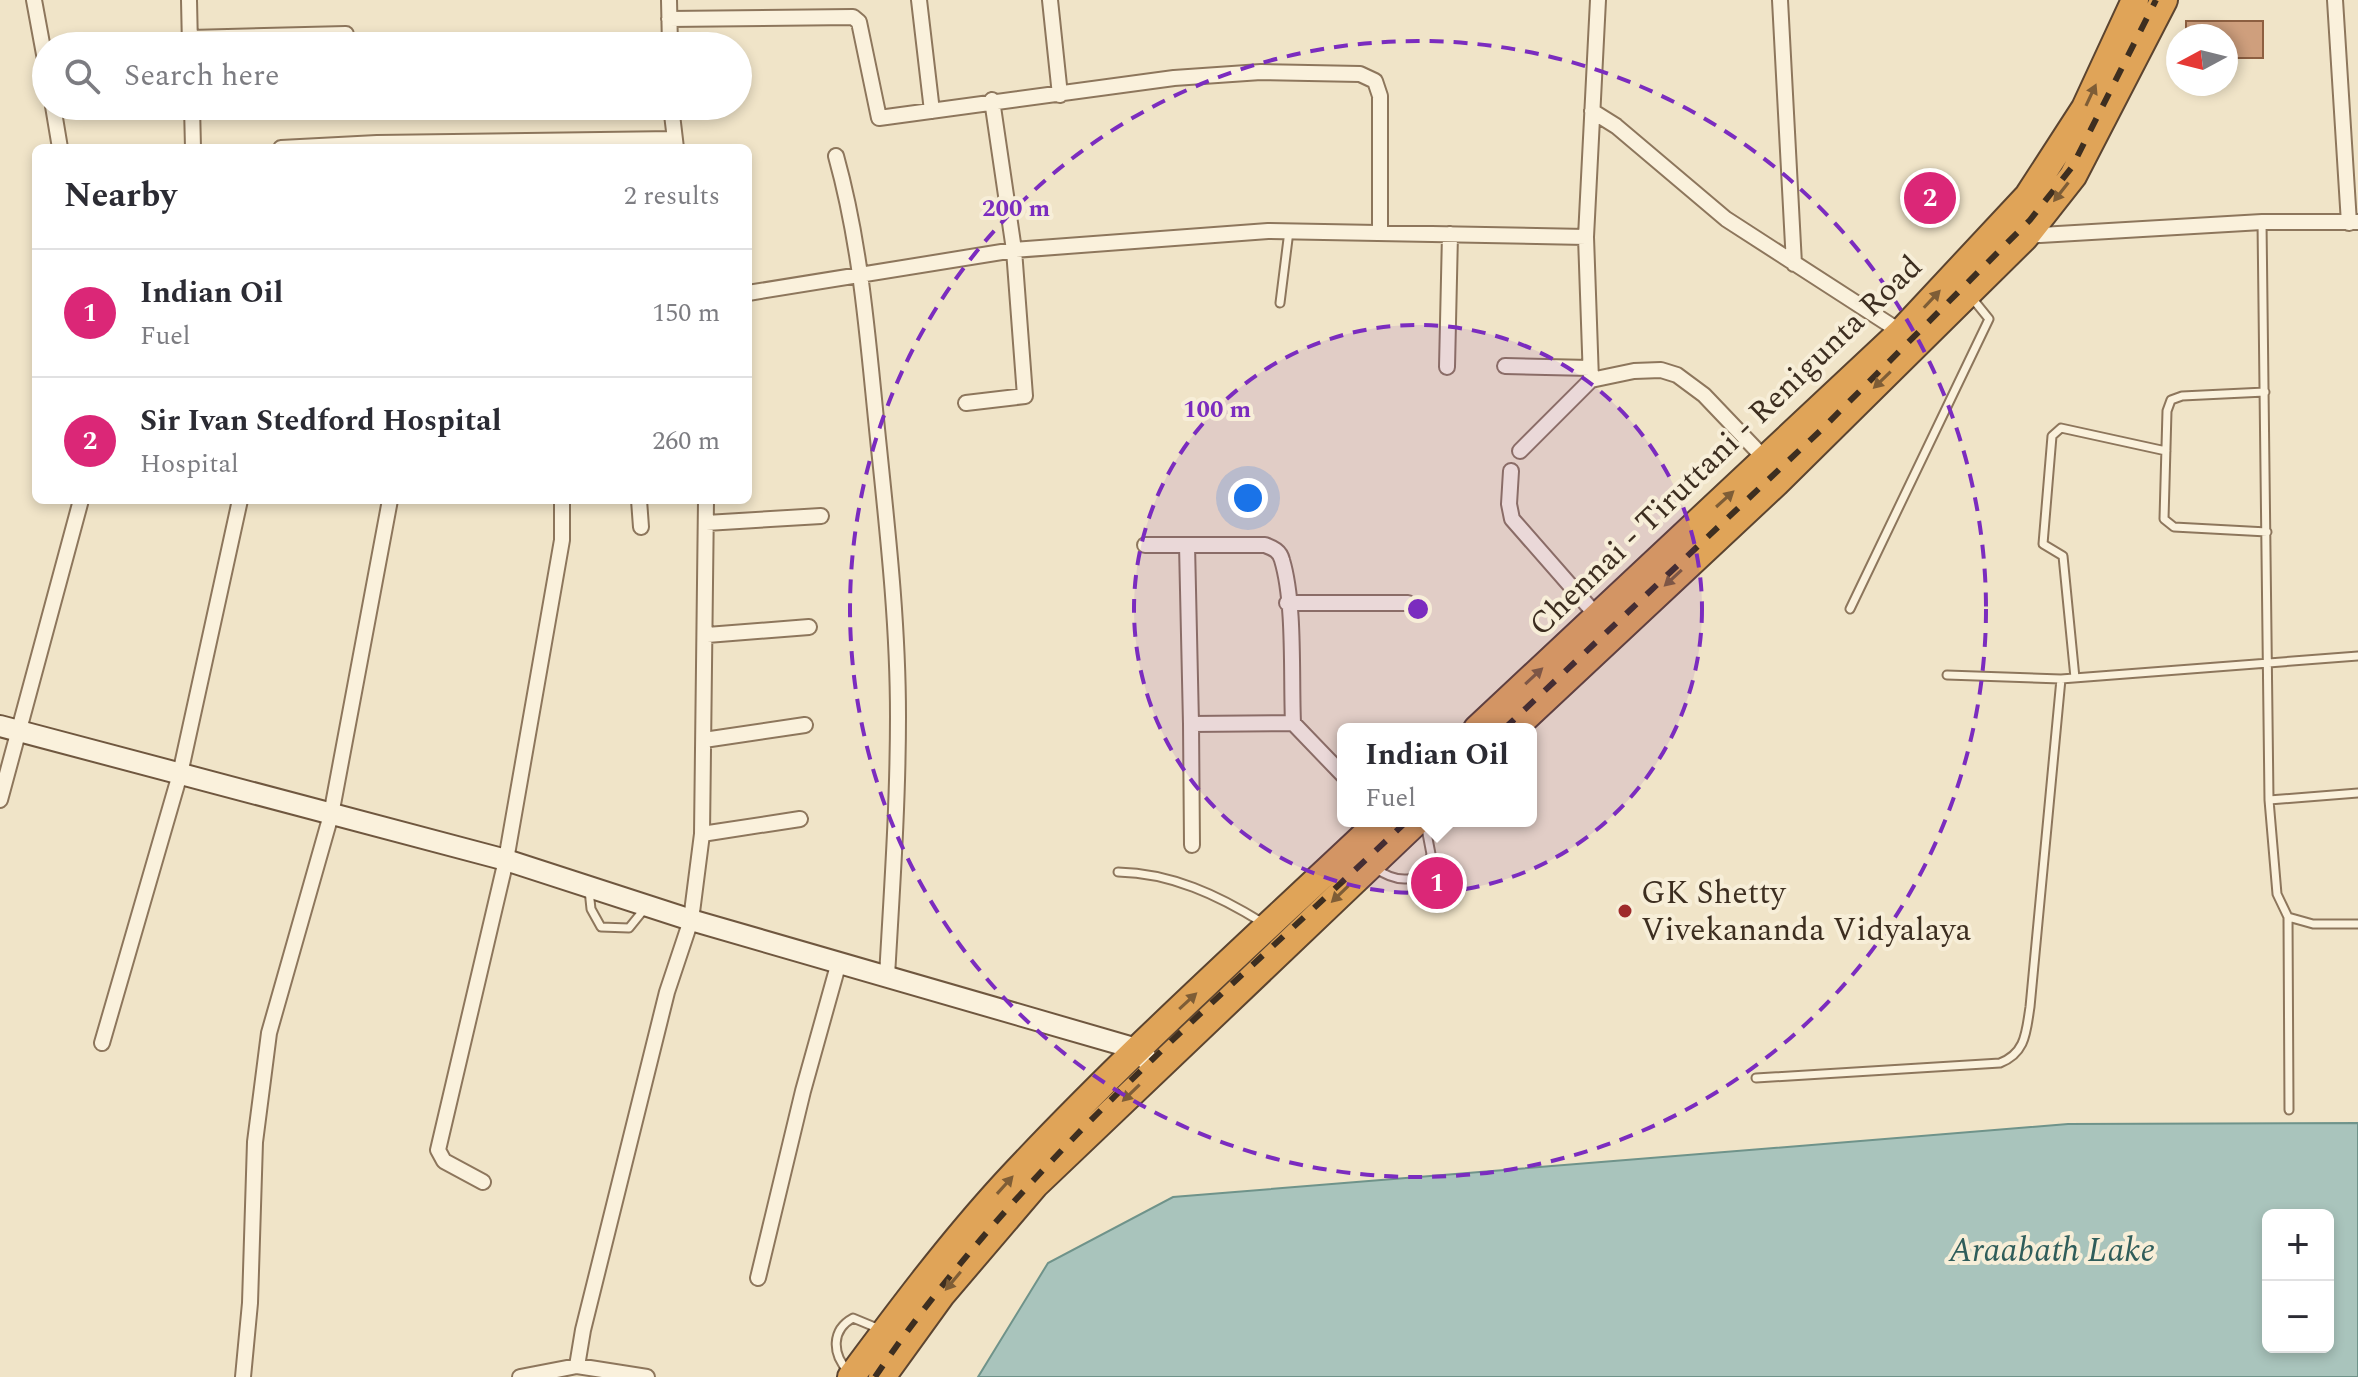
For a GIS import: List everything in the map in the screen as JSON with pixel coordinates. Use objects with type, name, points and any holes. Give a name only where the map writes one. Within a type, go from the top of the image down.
[{"type":"highway","name":"Chennai - Tiruttani - Renigunta Road","points":[[1519,723],[1776,483],[1968,293],[2015,229],[2028,196],[2085,108],[2135,0]]},
{"type":"highway","name":"Chennai - Tiruttani - Renigunta Road","points":[[1483,723],[1767,461],[1901,332],[2073,176],[2164,0]]},
{"type":"highway","points":[[851,1376],[1005,1185],[1137,1049],[1374,827]]},
{"type":"highway","points":[[882,1377],[942,1294],[1035,1185],[1411,827]]},
{"type":"street","points":[[34,0],[40,32]]},
{"type":"street","points":[[189,0],[190,32]]},
{"type":"street","points":[[669,0],[669,32]]},
{"type":"street","points":[[919,0],[932,111]]},
{"type":"street","points":[[1050,0],[1060,95]]},
{"type":"street","points":[[1520,451],[1590,374],[1586,237],[1594,0]]},
{"type":"street","points":[[1780,0],[1794,264]]},
{"type":"street","points":[[2015,229],[2354,222],[2335,0]]},
{"type":"street","points":[[669,19],[853,17],[859,22],[879,118],[992,100],[1060,95],[1174,78],[1247,73],[1360,74],[1375,81],[1380,96],[1380,233]]},
{"type":"street","points":[[966,403],[1025,396],[1014,250],[992,100]]},
{"type":"street","points":[[1592,111],[1616,126],[1726,219],[1901,332]]},
{"type":"street","points":[[55,120],[59,144]]},
{"type":"street","points":[[192,120],[193,144]]},
{"type":"street","points":[[672,120],[675,144]]},
{"type":"street","points":[[836,156],[850,206],[862,274],[895,613],[896,828],[887,976]]},
{"type":"street","points":[[752,292],[1014,250],[1289,231],[1586,237]]},
{"type":"street","points":[[1447,367],[1450,234]]},
{"type":"street","points":[[1505,366],[1590,374],[1648,370],[1677,375],[1704,395],[1767,461]]},
{"type":"street","points":[[1511,471],[1509,504],[1512,519],[1597,616]]},
{"type":"street","points":[[0,800],[10,728],[80,504]]},
{"type":"street","points":[[102,1043],[180,774],[239,504]]},
{"type":"street","points":[[243,1377],[250,1303],[255,1142],[269,1033],[331,815],[389,504]]},
{"type":"street","points":[[483,1182],[444,1161],[438,1150],[506,860],[562,540],[562,504]]},
{"type":"street","points":[[639,504],[641,527]]},
{"type":"street","points":[[577,1366],[667,992],[691,920],[702,834],[707,635],[706,504]]},
{"type":"street","points":[[706,523],[821,516]]},
{"type":"street","points":[[1145,545],[1265,545],[1276,549],[1282,558],[1287,603],[1293,723],[1337,769]]},
{"type":"street","points":[[1187,545],[1192,845]]},
{"type":"street","points":[[1287,603],[1408,603]]},
{"type":"street","points":[[707,635],[809,627]]},
{"type":"street","points":[[1191,724],[1293,723]]},
{"type":"street","points":[[704,740],[805,725]]},
{"type":"street","points":[[10,728],[506,860],[691,920],[1137,1049],[1156,1069]]},
{"type":"street","points":[[702,834],[800,819]]},
{"type":"street","points":[[758,1278],[803,1091],[839,962]]},
{"type":"street","points":[[520,1377],[577,1366],[647,1377]]},
{"type":"lane","points":[[2262,222],[2269,800],[2277,894],[2288,917],[2289,1110]]},
{"type":"lane","points":[[1280,303],[1289,231]]},
{"type":"lane","points":[[1850,609],[1989,319],[1968,293]]},
{"type":"lane","points":[[2265,392],[2175,397],[2168,405],[2164,519],[2169,525],[2267,532]]},
{"type":"lane","points":[[2075,678],[2063,556],[2043,544],[2052,436],[2061,428],[2166,451]]},
{"type":"lane","points":[[1947,675],[2061,679],[2358,656]]},
{"type":"lane","points":[[1756,1078],[1990,1064],[2015,1057],[2021,1049],[2030,1007],[2061,679]]},
{"type":"lane","points":[[2269,800],[2358,793]]},
{"type":"lane","points":[[1370,865],[1394,880],[1408,881],[1421,873],[1431,854],[1425,827]]},
{"type":"lane","points":[[1118,872],[1146,872],[1195,887],[1268,926]]},
{"type":"lane","points":[[589,887],[591,909],[601,927],[629,928],[648,906]]},
{"type":"lane","points":[[2288,917],[2313,924],[2358,924]]},
{"type":"lane","points":[[851,1376],[836,1355],[836,1339],[844,1323],[853,1318],[884,1332]]},
{"type":"water","name":"Araabath Lake","points":[[2358,1123],[2358,1377],[978,1377],[1048,1263],[1173,1197],[2068,1124]]},
{"type":"building","points":[[2186,21],[2263,21],[2263,58],[2238,58],[2238,24],[2186,24]]},
{"type":"railway","points":[[1510,723],[1821,430],[2030,220],[2072,167],[2156,0]]},
{"type":"railway","points":[[875,1377],[931,1300],[1058,1154],[1196,1018],[1401,827]]},
{"type":"place","name":"Sir Ivan Stedford Hospital","points":[[1930,198]]},
{"type":"place","name":"Indian Oil","points":[[1437,883]]},
{"type":"place","name":"GK Shetty Vivekananda Vidyalaya","points":[[1625,911]]}]
